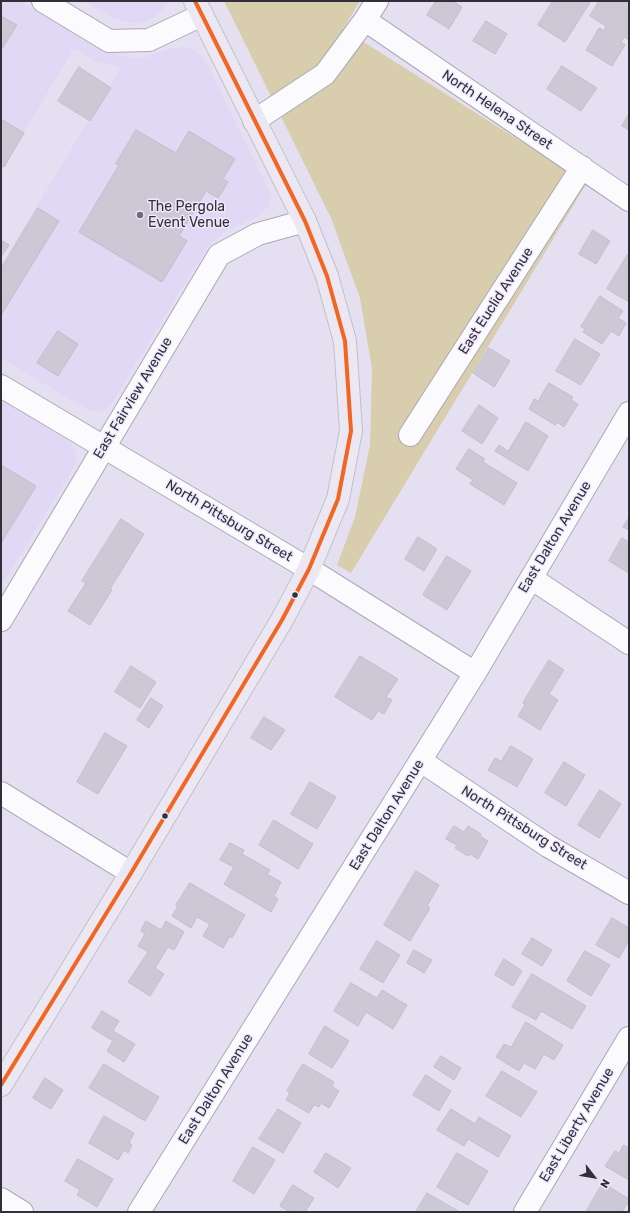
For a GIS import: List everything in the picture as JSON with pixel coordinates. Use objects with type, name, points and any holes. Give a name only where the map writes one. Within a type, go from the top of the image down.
[{"type":"main road","points":[[1,1085],[131,873],[282,620],[309,569],[338,499],[351,431],[345,341],[327,276],[305,221],[199,8]]},
{"type":"street","points":[[43,1],[109,41],[149,40],[199,8]]},
{"type":"street","points":[[254,120],[325,74],[365,20],[377,1]]},
{"type":"street","name":"North Helena Street","points":[[365,20],[629,200]]},
{"type":"street","name":"East Euclid Avenue","points":[[410,435],[582,167]]},
{"type":"street","name":"East Fairview Avenue","points":[[1,620],[219,255],[258,234],[305,221]]},
{"type":"street","name":"North Pittsburg Street","points":[[1,386],[309,569],[475,673]]},
{"type":"street","name":"East Dalton Avenue","points":[[140,1212],[475,673],[629,413]]},
{"type":"street","points":[[531,578],[629,643]]},
{"type":"street","name":"North Pittsburg Street","points":[[421,761],[548,846],[629,893]]},
{"type":"street","points":[[1,793],[131,873]]},
{"type":"street","name":"East Liberty Avenue","points":[[525,1212],[629,1038]]},
{"type":"street","points":[[1,1199],[22,1212]]},
{"type":"shaded area","points":[[1,1],[19,1],[96,48],[113,54],[130,58],[144,58],[169,49],[184,47],[196,50],[205,59],[271,195],[269,206],[257,217],[226,231],[210,244],[112,403],[107,409],[100,412],[91,411],[85,408],[1,358],[1,265],[121,67],[94,61],[74,48],[3,168],[1,167]]},
{"type":"shaded area","points":[[84,1],[167,1],[162,10],[153,18],[143,22],[131,23],[112,18]]},
{"type":"shaded area","points":[[224,1],[360,1],[343,29],[587,183],[351,573],[337,565],[355,517],[370,445],[372,369],[360,298],[331,218]]},
{"type":"shaded area","points":[[1,399],[67,440],[73,446],[76,453],[76,463],[1,586]]},
{"type":"building","points":[[436,1],[453,1],[462,7],[449,29],[427,15]]},
{"type":"building","points":[[553,1],[591,1],[565,42],[538,25]]},
{"type":"building","points":[[599,1],[629,1],[629,40],[624,37],[621,42],[625,45],[612,66],[586,50],[599,28],[604,31],[606,26],[590,16]]},
{"type":"building","points":[[1,16],[17,25],[1,50]]},
{"type":"building","points":[[486,21],[507,34],[495,54],[473,41]]},
{"type":"building","points":[[562,66],[597,88],[581,111],[547,89]]},
{"type":"building","points":[[79,67],[111,88],[90,121],[58,101]]},
{"type":"building","points":[[629,114],[629,130],[622,126]]},
{"type":"building","points":[[1,119],[24,133],[4,167],[1,165]]},
{"type":"building","name":"The Pergola Event Venue","points":[[136,130],[176,153],[189,131],[235,159],[223,179],[228,182],[218,198],[206,191],[179,236],[187,241],[162,282],[79,232],[119,165],[116,164]]},
{"type":"building","points":[[38,208],[59,221],[1,315],[1,269]]},
{"type":"building","points":[[593,230],[610,241],[596,264],[579,254]]},
{"type":"building","points":[[1,240],[9,245],[1,257]]},
{"type":"building","points":[[629,254],[629,302],[607,289]]},
{"type":"building","points":[[600,296],[623,311],[618,318],[626,323],[619,336],[611,331],[602,344],[583,332],[585,329],[581,327]]},
{"type":"building","points":[[58,331],[78,344],[58,376],[37,363]]},
{"type":"building","points":[[575,339],[600,354],[581,385],[556,371]]},
{"type":"building","points":[[489,348],[510,361],[494,387],[473,373]]},
{"type":"building","points":[[549,383],[573,397],[571,400],[578,404],[564,427],[557,422],[555,425],[529,409],[534,399],[538,401]]},
{"type":"building","points":[[479,405],[498,418],[482,444],[462,431]]},
{"type":"building","points":[[526,422],[548,436],[528,471],[495,451],[499,445],[508,451]]},
{"type":"building","points":[[469,449],[485,459],[483,462],[517,483],[504,505],[470,484],[473,480],[456,469]]},
{"type":"building","points":[[1,465],[36,486],[1,543]]},
{"type":"building","points":[[629,518],[629,530],[623,527]]},
{"type":"building","points":[[121,519],[144,534],[90,625],[68,611],[86,583],[82,581]]},
{"type":"building","points":[[418,537],[437,549],[424,571],[405,559]]},
{"type":"building","points":[[622,538],[629,542],[629,573],[609,561]]},
{"type":"building","points":[[447,556],[471,571],[447,610],[423,595]]},
{"type":"building","points":[[360,656],[398,679],[386,697],[392,700],[384,714],[378,711],[372,720],[335,697]]},
{"type":"building","points":[[549,660],[564,670],[549,694],[558,700],[540,730],[518,716],[525,705],[523,703]]},
{"type":"building","points":[[131,666],[156,682],[140,708],[115,692]]},
{"type":"building","points":[[151,698],[163,706],[149,728],[137,720]]},
{"type":"building","points":[[264,717],[285,730],[271,750],[251,738]]},
{"type":"building","points":[[105,733],[127,746],[98,794],[77,782]]},
{"type":"building","points":[[511,746],[533,759],[517,787],[488,770],[495,758],[501,761]]},
{"type":"building","points":[[564,762],[585,775],[566,806],[545,793]]},
{"type":"building","points":[[310,782],[336,797],[317,829],[291,814]]},
{"type":"building","points":[[600,790],[621,804],[599,838],[578,825]]},
{"type":"building","points":[[274,820],[313,844],[298,869],[259,845]]},
{"type":"building","points":[[454,826],[464,832],[468,826],[481,834],[480,836],[488,841],[478,859],[470,854],[468,856],[455,848],[457,845],[446,839]]},
{"type":"building","points":[[230,843],[244,850],[242,854],[270,870],[267,874],[281,882],[274,896],[278,899],[271,912],[224,884],[234,867],[220,860]]},
{"type":"building","points":[[416,871],[439,885],[427,906],[430,908],[410,941],[384,925]]},
{"type":"building","points":[[190,883],[245,915],[232,938],[230,936],[223,948],[203,936],[210,924],[197,917],[191,928],[172,916],[178,906],[176,905]]},
{"type":"building","points":[[612,918],[629,928],[629,940],[619,958],[596,945]]},
{"type":"building","points":[[146,921],[161,930],[166,921],[184,932],[174,950],[168,947],[155,968],[164,974],[150,996],[128,982],[148,952],[138,946],[145,934],[141,931]]},
{"type":"building","points":[[532,938],[552,950],[542,966],[522,954]]},
{"type":"building","points":[[377,941],[400,955],[383,983],[360,969]]},
{"type":"building","points":[[414,950],[432,960],[424,973],[407,963]]},
{"type":"building","points":[[585,951],[610,965],[591,996],[567,981]]},
{"type":"building","points":[[504,959],[522,971],[513,986],[495,975]]},
{"type":"building","points":[[532,974],[586,1006],[572,1029],[541,1011],[536,1020],[512,1007]]},
{"type":"building","points":[[351,983],[377,998],[382,990],[407,1005],[393,1029],[366,1012],[358,1026],[334,1011]]},
{"type":"building","points":[[102,1011],[119,1021],[113,1031],[135,1044],[124,1062],[107,1051],[113,1041],[92,1028]]},
{"type":"building","points":[[526,1022],[563,1045],[554,1060],[544,1054],[535,1069],[524,1063],[519,1071],[496,1057],[504,1044],[511,1047]]},
{"type":"building","points":[[325,1026],[349,1041],[332,1068],[309,1054]]},
{"type":"building","points":[[441,1056],[461,1068],[454,1080],[434,1067]]},
{"type":"building","points":[[104,1064],[159,1097],[145,1121],[89,1088]]},
{"type":"building","points":[[303,1064],[334,1082],[332,1086],[339,1091],[329,1108],[321,1103],[319,1107],[314,1105],[309,1113],[286,1100],[290,1093],[287,1091]]},
{"type":"building","points":[[502,1071],[537,1092],[521,1117],[486,1096]]},
{"type":"building","points":[[426,1075],[451,1091],[439,1111],[413,1095]]},
{"type":"building","points":[[45,1078],[63,1090],[51,1109],[33,1098]]},
{"type":"building","points":[[278,1109],[301,1123],[283,1153],[259,1139]]},
{"type":"building","points":[[451,1109],[475,1124],[479,1117],[511,1136],[498,1157],[468,1139],[464,1146],[437,1130]]},
{"type":"building","points":[[104,1116],[134,1133],[129,1143],[132,1145],[128,1153],[124,1150],[118,1160],[89,1143]]},
{"type":"building","points":[[624,1145],[629,1148],[629,1180],[605,1166],[615,1151],[619,1153]]},
{"type":"building","points":[[253,1147],[275,1160],[254,1194],[233,1181]]},
{"type":"building","points":[[326,1153],[351,1168],[338,1188],[314,1172]]},
{"type":"building","points":[[457,1153],[488,1171],[468,1205],[437,1187]]},
{"type":"building","points":[[78,1159],[113,1179],[97,1207],[77,1195],[80,1190],[65,1181]]},
{"type":"building","points":[[603,1183],[629,1199],[622,1212],[586,1212]]},
{"type":"building","points":[[293,1185],[314,1198],[305,1212],[290,1212],[280,1206]]},
{"type":"building","points":[[427,1193],[458,1211],[458,1212],[416,1212]]},
{"type":"transit line","points":[[1,1085],[131,873],[282,620],[309,569],[338,499],[351,431],[345,341],[327,276],[305,221],[195,1]]},
{"type":"place","name":"The Pergola Event Venue","points":[[140,215]]}]
